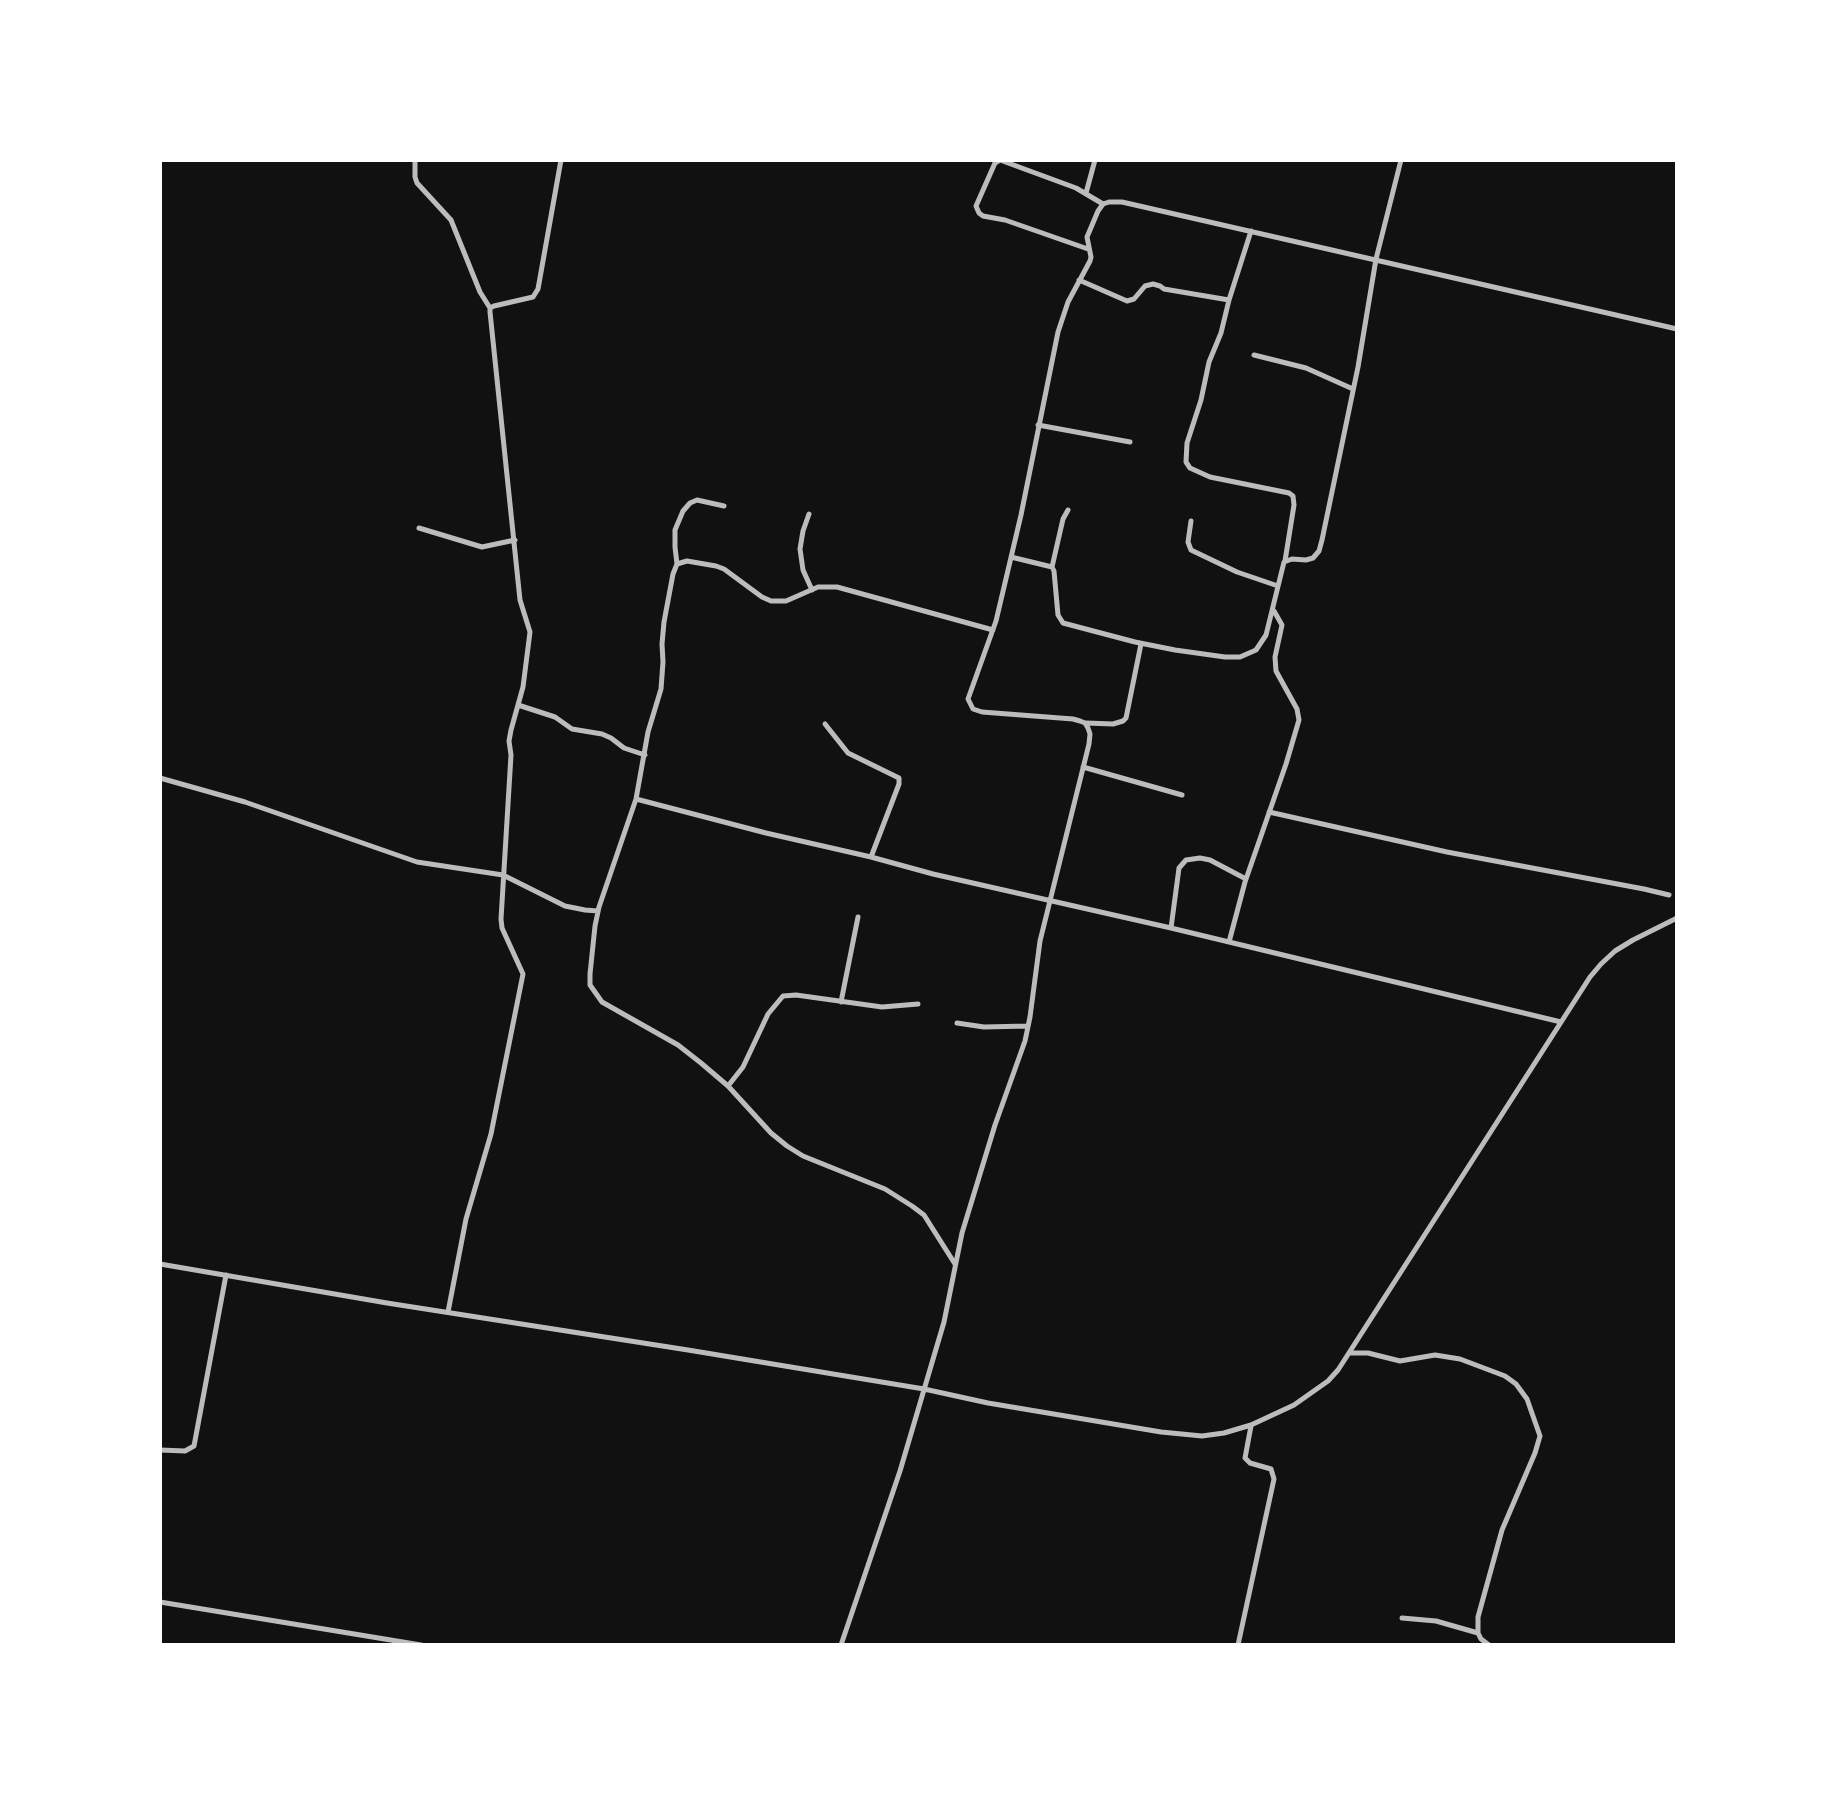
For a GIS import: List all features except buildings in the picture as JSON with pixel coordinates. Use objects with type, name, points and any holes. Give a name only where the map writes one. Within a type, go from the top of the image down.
[{"type":"street","points":[[415,160],[417,183],[451,220],[480,292],[490,308],[520,600],[530,625],[523,687],[509,741],[511,755],[501,919],[502,928],[523,974],[491,1134],[466,1219],[446,1309]]},
{"type":"street","points":[[490,308],[536,295],[561,160]]},
{"type":"street","points":[[1089,249],[1005,220],[983,216],[976,206],[998,160],[1086,193],[1103,204]]},
{"type":"street","points":[[1086,193],[1095,160]]},
{"type":"street","points":[[1284,562],[1313,558],[1319,551],[1376,259],[1401,160]]},
{"type":"street","points":[[1141,643],[1126,718],[1119,723],[1085,723],[1073,719],[982,712],[973,709],[969,703],[969,694],[993,630],[1011,557],[1058,332],[1068,302],[1090,261],[1088,231],[1103,204],[1122,202],[1677,329]]},
{"type":"street","points":[[1068,510],[1052,567],[1058,615],[1063,623],[1141,643],[1225,657],[1240,657],[1256,650],[1263,642],[1284,562],[1293,496],[1210,477],[1190,468],[1186,462],[1187,443],[1209,362],[1221,333],[1251,231]]},
{"type":"street","points":[[1079,280],[1127,301],[1134,299],[1145,286],[1153,284],[1164,289],[1229,300]]},
{"type":"street","points":[[1254,355],[1306,368],[1353,389]]},
{"type":"street","points":[[1038,425],[1130,442]]},
{"type":"street","points":[[724,506],[694,501],[683,511],[675,530],[677,564],[664,622],[663,677],[648,732],[636,799],[598,911],[590,985],[602,1002],[678,1045],[728,1086],[787,1146],[803,1156],[885,1189],[924,1215],[955,1264]]},
{"type":"street","points":[[809,514],[800,549],[803,570],[812,590]]},
{"type":"street","points":[[1191,521],[1188,542],[1191,550],[1237,572],[1278,586]]},
{"type":"street","points":[[419,528],[477,546],[515,540]]},
{"type":"street","points":[[1011,557],[1052,567]]},
{"type":"street","points":[[677,564],[698,562],[724,569],[771,601],[786,601],[818,587],[837,587],[993,630]]},
{"type":"street","points":[[1229,942],[1246,879],[1299,720],[1297,709],[1276,671],[1275,657],[1282,625],[1273,611]]},
{"type":"street","points":[[518,705],[555,717],[572,729],[602,734],[624,748],[645,755]]},
{"type":"street","points":[[841,1645],[879,1539],[944,1322],[962,1233],[995,1125],[1018,1064],[1028,1026],[1040,941],[1090,734],[1085,723]]},
{"type":"street","points":[[825,724],[848,753],[899,778],[871,857]]},
{"type":"street","points":[[1083,767],[1182,795]]},
{"type":"street","points":[[160,778],[245,802],[417,862],[503,875],[565,906],[598,911]]},
{"type":"street","points":[[636,799],[933,874],[1561,1022]]},
{"type":"street","points":[[1269,812],[1447,852],[1669,895]]},
{"type":"street","points":[[1171,928],[1179,868],[1186,860],[1210,860],[1246,879]]},
{"type":"street","points":[[841,1002],[858,917]]},
{"type":"street","points":[[160,1264],[446,1309],[1182,1435],[1224,1433],[1251,1425],[1310,1395],[1328,1381],[1350,1353],[1590,977],[1615,951],[1677,918]]},
{"type":"street","points":[[728,1086],[743,1067],[768,1014],[783,996],[796,995],[882,1007],[918,1004]]},
{"type":"street","points":[[957,1023],[984,1027],[1028,1026]]},
{"type":"street","points":[[160,1450],[185,1451],[194,1446],[226,1275]]},
{"type":"street","points":[[1350,1353],[1368,1353],[1400,1361],[1435,1355],[1460,1359],[1505,1376],[1516,1384],[1527,1399],[1539,1431],[1539,1442],[1502,1530],[1478,1617],[1478,1633],[1489,1645]]},
{"type":"street","points":[[1238,1645],[1274,1479],[1271,1469],[1250,1463],[1245,1458],[1251,1425]]},
{"type":"street","points":[[160,1602],[421,1645]]},
{"type":"street","points":[[1402,1618],[1436,1621],[1478,1633]]}]
